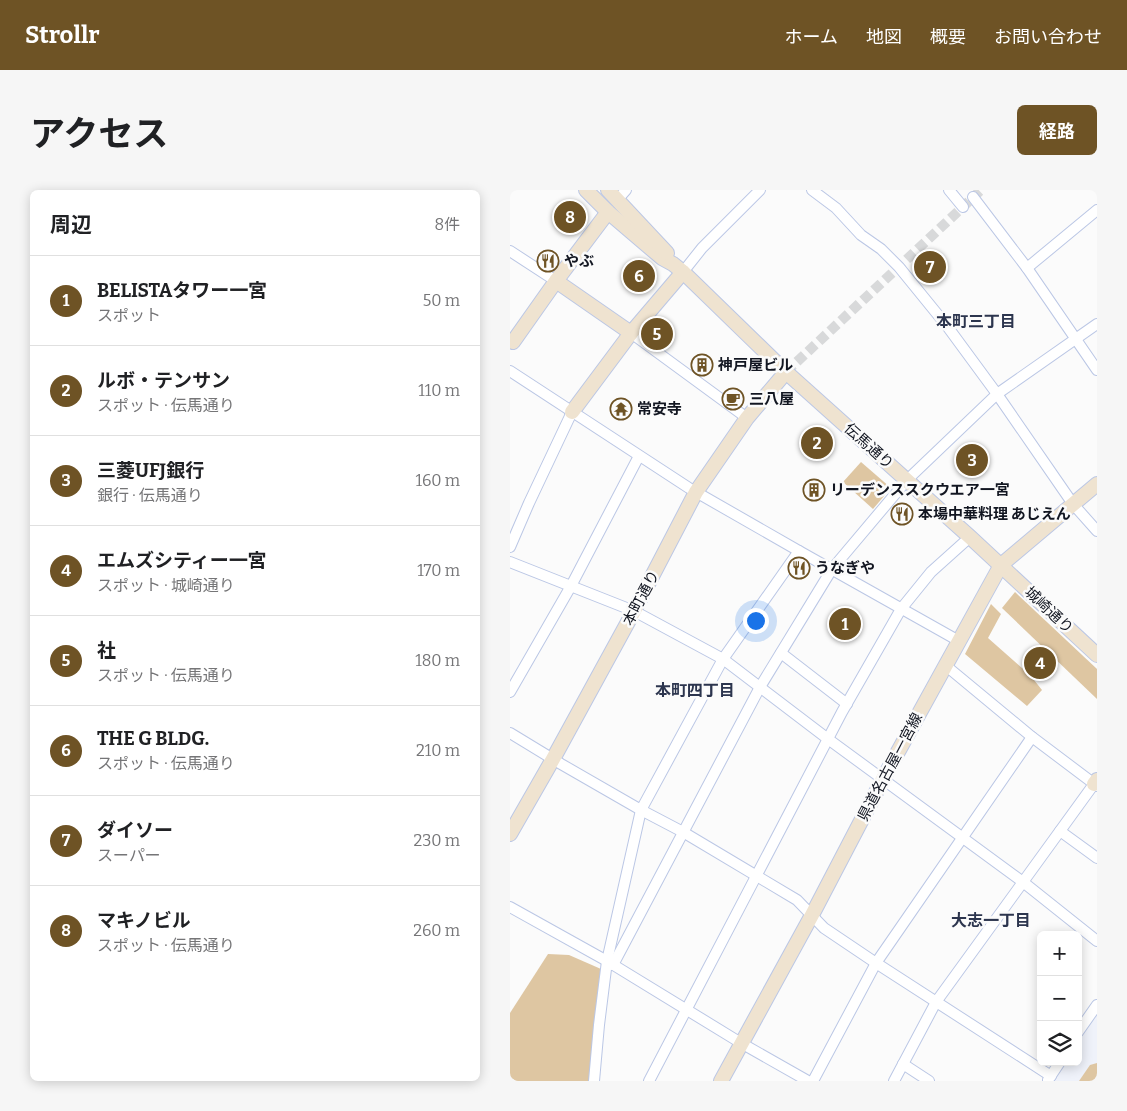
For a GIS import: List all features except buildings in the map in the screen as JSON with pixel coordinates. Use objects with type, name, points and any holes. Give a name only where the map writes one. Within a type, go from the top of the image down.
[{"type":"main road","name":"伝馬通り","points":[[586,190],[608,212],[662,258],[678,268]]},
{"type":"main road","name":"伝馬通り","points":[[617,193],[678,268],[786,372],[1001,565]]},
{"type":"main road","points":[[511,343],[608,212]]},
{"type":"main road","points":[[572,412],[678,268]]},
{"type":"main road","points":[[556,282],[631,333]]},
{"type":"main road","name":"本町通り","points":[[510,834],[634,611],[696,492],[747,418],[786,372]]},
{"type":"main road","name":"県道名古屋一宮線","points":[[721,1081],[812,915],[883,779],[1001,565],[1097,484]]},
{"type":"main road","name":"城崎通り","points":[[1001,565],[1097,655]]},
{"type":"street","points":[[678,268],[702,248],[760,190]]},
{"type":"street","points":[[812,190],[836,208],[861,235],[881,249],[899,267],[946,326],[996,394],[1073,504],[1097,531]]},
{"type":"street","points":[[949,190],[963,207]]},
{"type":"street","points":[[973,197],[1027,268],[1097,370]]},
{"type":"street","points":[[1027,268],[1097,210]]},
{"type":"street","points":[[510,251],[556,282]]},
{"type":"street","points":[[610,963],[683,832],[760,687],[832,569],[907,480],[996,394],[1097,324]]},
{"type":"street","points":[[631,333],[747,418]]},
{"type":"street","points":[[510,372],[696,492],[959,641]]},
{"type":"street","points":[[510,547],[572,412]]},
{"type":"street","points":[[510,692],[571,586],[639,456]]},
{"type":"street","points":[[649,1081],[847,704],[901,609],[931,572],[970,537]]},
{"type":"street","points":[[594,1081],[599,1025],[641,810],[723,659],[798,551]]},
{"type":"street","points":[[510,562],[634,611],[723,659],[828,740],[1023,882],[1097,940]]},
{"type":"street","points":[[781,654],[847,704]]},
{"type":"street","points":[[894,1081],[936,1002],[1096,783],[1032,737],[945,666]]},
{"type":"street","points":[[510,733],[797,900],[824,928],[1049,1078],[1057,1066]]},
{"type":"street","points":[[814,1081],[876,963],[1032,737]]},
{"type":"street","points":[[1060,831],[1097,858]]},
{"type":"street","points":[[510,907],[610,963],[741,1043],[808,1081]]},
{"type":"street","points":[[1082,1026],[1097,1005]]},
{"type":"street","points":[[903,1064],[929,1081]]},
{"type":"shaded area","points":[[861,462],[891,488],[873,509],[843,482]]},
{"type":"shaded area","points":[[1015,592],[1097,669],[1097,699],[1002,608]]},
{"type":"shaded area","points":[[991,604],[1001,614],[988,638],[1030,675],[1042,690],[1027,706],[965,654]]},
{"type":"shaded area","points":[[548,954],[569,955],[601,969],[589,1081],[516,1081],[510,1077],[510,1013]]},
{"type":"shaded area","points":[[1097,1011],[1097,1081],[1051,1081],[1060,1066],[1082,1066],[1082,1032]]},
{"type":"shaded area","points":[[1097,1063],[1097,1081],[1079,1081],[1090,1065]]},
{"type":"tunnel","points":[[786,372],[981,190]]},
{"type":"place","name":"マキノビル","points":[[570,217]]},
{"type":"place","name":"やぶ","points":[[548,261]]},
{"type":"place","name":"ダイソー","points":[[930,267]]},
{"type":"place","name":"THE G BLDG.","points":[[639,276]]},
{"type":"place","name":"社","points":[[657,334]]},
{"type":"place","name":"神戸屋ビル","points":[[702,365]]},
{"type":"place","name":"三八屋","points":[[733,399]]},
{"type":"place","name":"常安寺","points":[[621,409]]},
{"type":"place","name":"ルボ・テンサン","points":[[817,443]]},
{"type":"place","name":"三菱UFJ銀行","points":[[972,460]]},
{"type":"place","name":"リーデンススクウエア一宮","points":[[814,490]]},
{"type":"place","name":"本場中華料理 あじえん","points":[[902,514]]},
{"type":"place","name":"うなぎや","points":[[799,568]]},
{"type":"place","name":"BELISTAタワー一宮","points":[[845,624]]},
{"type":"place","name":"エムズシティー一宮","points":[[1040,663]]},
{"type":"district","name":"本町三丁目","points":[[976,321]]},
{"type":"district","name":"本町四丁目","points":[[695,690]]},
{"type":"district","name":"大志一丁目","points":[[991,920]]}]
